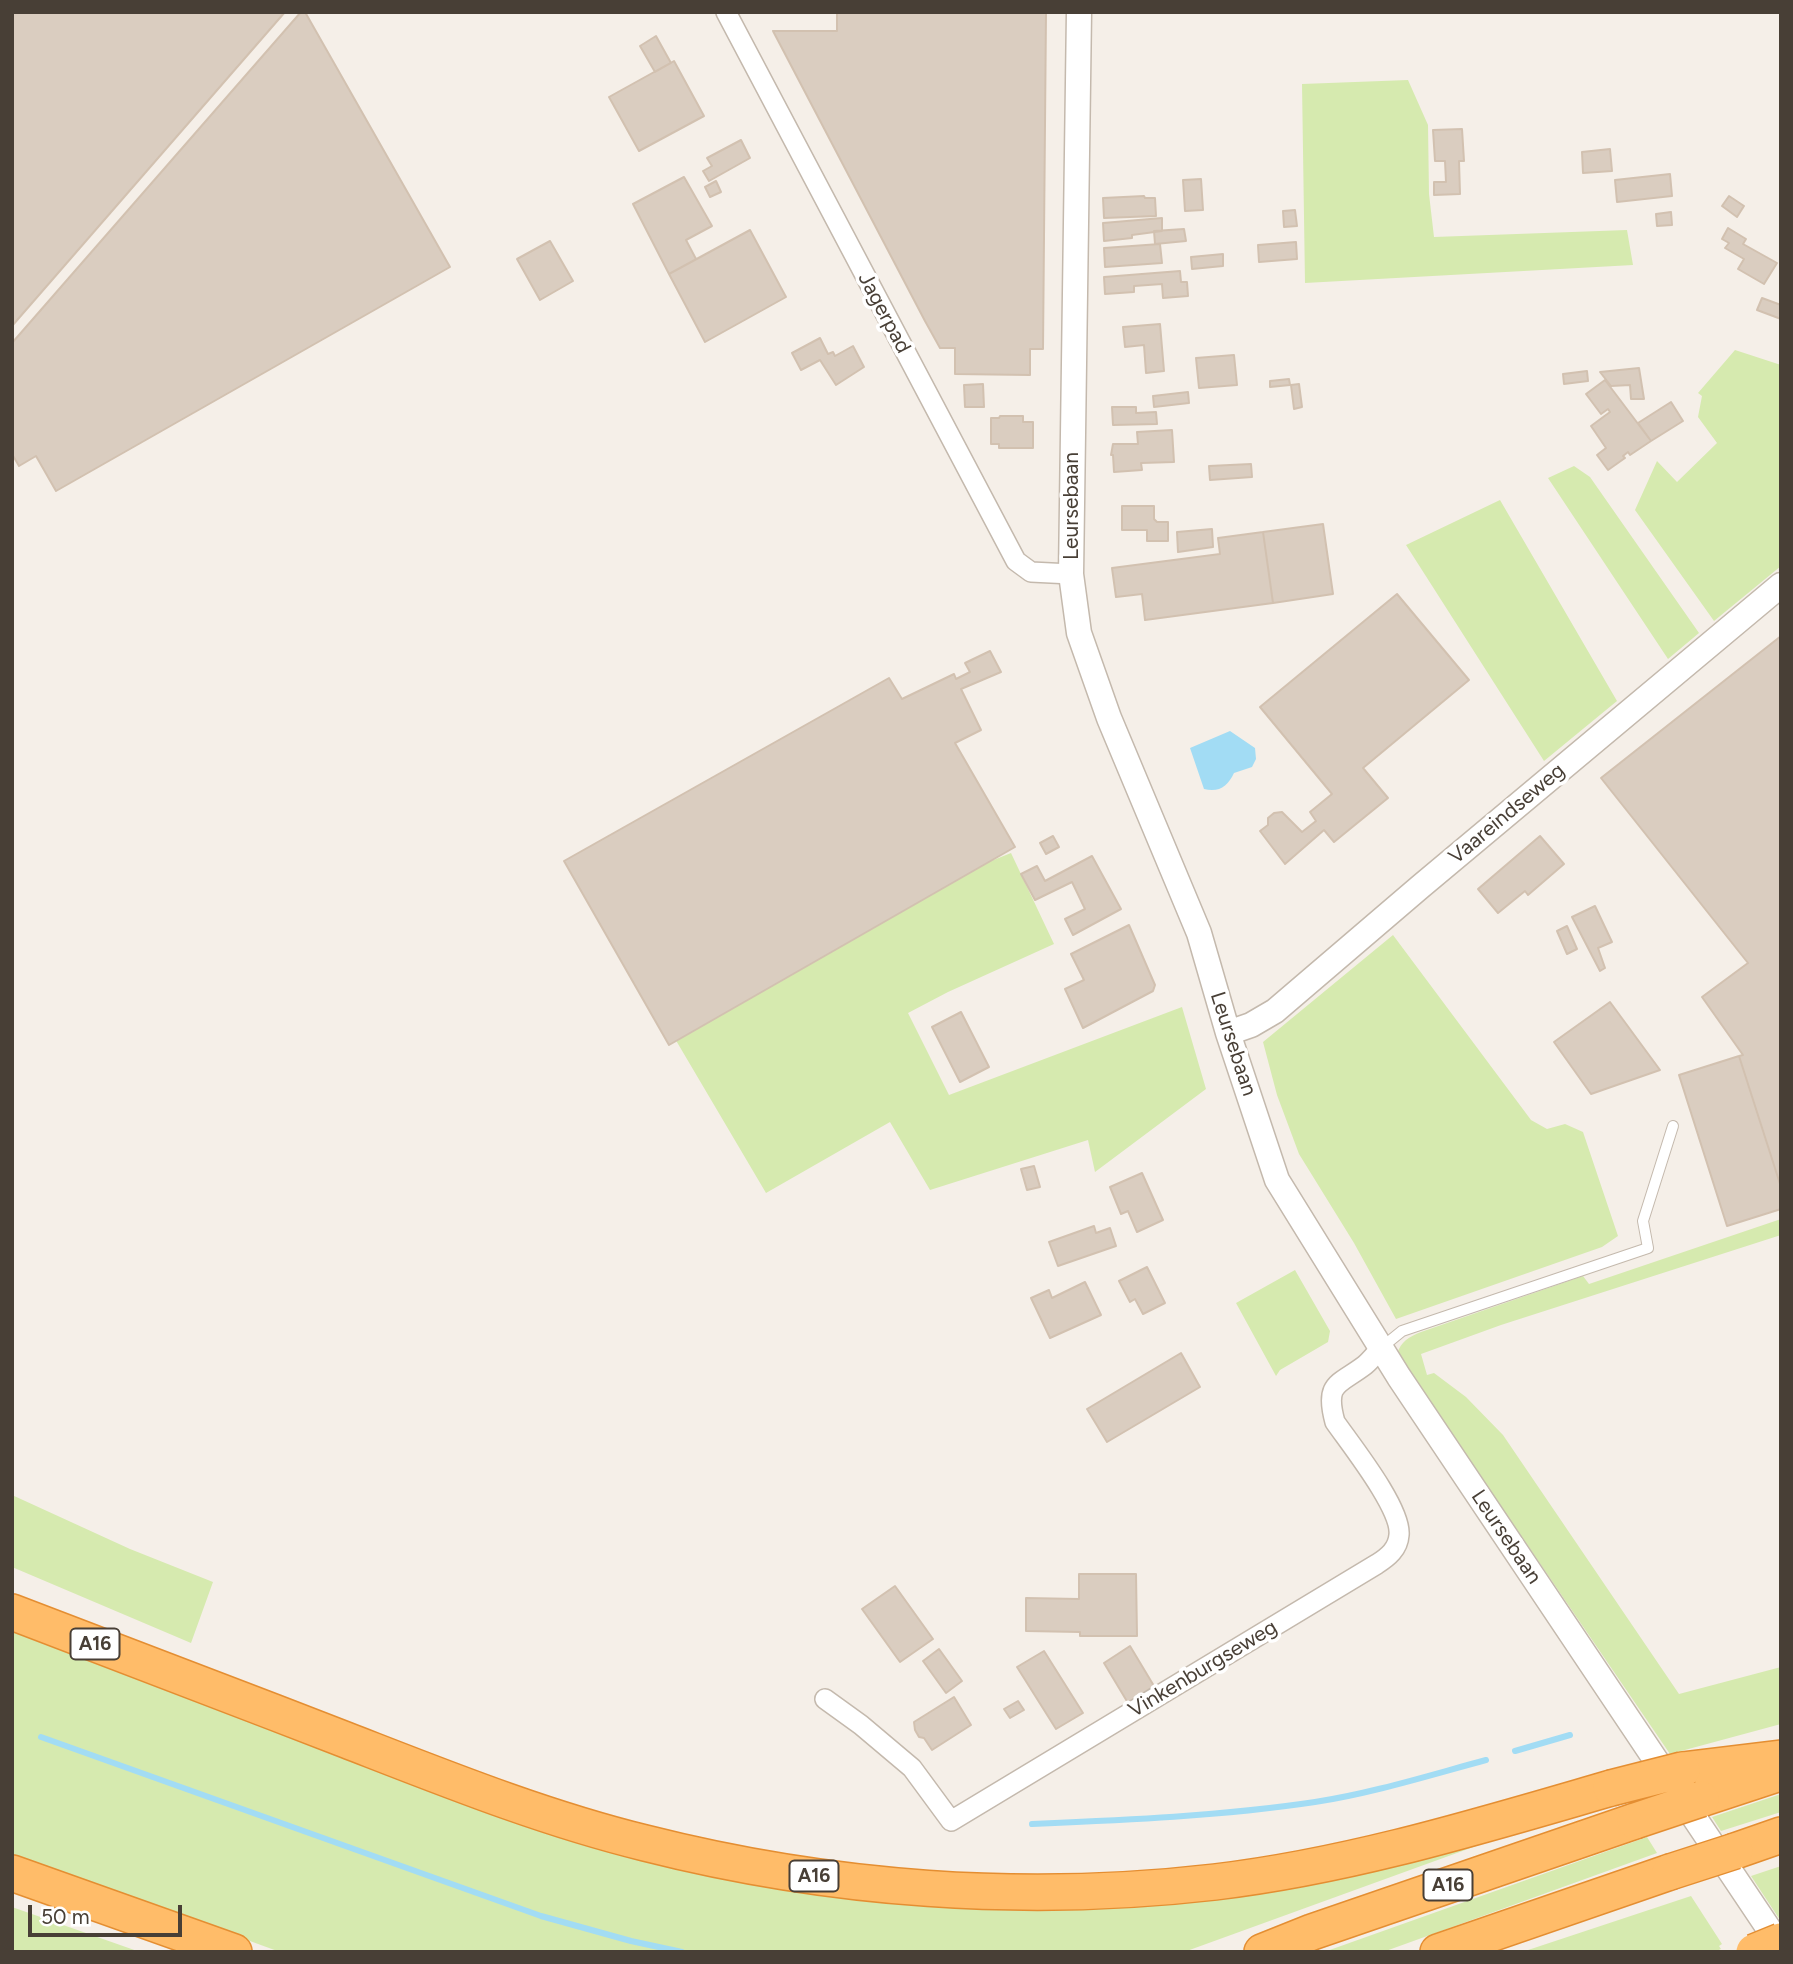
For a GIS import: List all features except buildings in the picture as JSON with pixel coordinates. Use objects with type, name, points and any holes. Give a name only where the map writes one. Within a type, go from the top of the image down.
[{"type":"highway","name":"A16","points":[[12,1612],[432,1773],[544,1813],[643,1843],[743,1865],[839,1880],[927,1889],[1088,1891],[1217,1882],[1323,1864],[1401,1847],[1682,1770],[1781,1758]]},
{"type":"highway","name":"A16","points":[[1262,1952],[1635,1821],[1781,1773]]},
{"type":"highway","points":[[1438,1952],[1781,1835]]},
{"type":"highway","points":[[12,1873],[234,1952]]},
{"type":"highway","points":[[1754,1952],[1781,1941]]},
{"type":"street","name":"Jagerpad","points":[[726,12],[1016,561],[1031,572],[1071,574]]},
{"type":"street","name":"Leursebaan","points":[[1079,12],[1071,574],[1079,633],[1109,718],[1199,933],[1228,1032],[1278,1180],[1381,1348],[1781,1947]]},
{"type":"street","name":"Vaareindseweg","points":[[1228,1032],[1251,1025],[1275,1011],[1781,585]]},
{"type":"street","name":"Vinkenburgseweg","points":[[825,1699],[912,1768],[951,1821],[1377,1564],[1389,1556],[1399,1537],[1398,1517],[1335,1422],[1331,1406],[1335,1388],[1342,1379],[1366,1364],[1381,1348]]},
{"type":"lane","points":[[1381,1348],[1402,1331],[1648,1248],[1643,1221],[1673,1126]]},
{"type":"green space","points":[[1408,80],[1428,125],[1429,194],[1434,237],[1627,230],[1633,265],[1305,283],[1302,84]]},
{"type":"green space","points":[[1735,350],[1781,365],[1781,566],[1714,621],[1635,510],[1657,461],[1677,482],[1717,443],[1698,417],[1702,396],[1698,393]]},
{"type":"green space","points":[[1574,466],[1590,477],[1699,633],[1668,659],[1548,478]]},
{"type":"green space","points":[[1500,500],[1617,701],[1544,761],[1406,545]]},
{"type":"green space","points":[[1011,853],[1054,944],[908,1013],[949,1095],[1182,1007],[1206,1089],[1095,1172],[1088,1140],[930,1190],[890,1122],[766,1193],[671,1032],[991,861]]},
{"type":"green space","points":[[1393,935],[1531,1120],[1547,1129],[1565,1124],[1583,1132],[1618,1236],[1602,1247],[1396,1319],[1354,1243],[1299,1154],[1277,1095],[1263,1042]]},
{"type":"green space","points":[[1781,1219],[1781,1235],[1501,1325],[1421,1354],[1427,1375],[1434,1373],[1466,1397],[1503,1435],[1679,1694],[1781,1667],[1781,1724],[1670,1754],[1397,1354],[1406,1340],[1421,1332],[1583,1276],[1589,1284]]},
{"type":"green space","points":[[1295,1270],[1330,1331],[1328,1342],[1280,1370],[1276,1376],[1236,1303]]},
{"type":"green space","points":[[12,1495],[130,1549],[213,1582],[191,1643],[12,1567]]},
{"type":"green space","points":[[12,1629],[359,1761],[1014,1909],[1490,1841],[1184,1952],[280,1952],[12,1854]]},
{"type":"green space","points":[[1781,1794],[1781,1812],[1721,1831],[1712,1817]]},
{"type":"green space","points":[[1647,1837],[1657,1853],[1383,1952],[1324,1952]]},
{"type":"green space","points":[[1781,1866],[1781,1919],[1780,1920],[1751,1876]]},
{"type":"green space","points":[[1691,1896],[1722,1944],[1719,1946],[1721,1949],[1714,1952],[1522,1952]]},
{"type":"green space","points":[[12,1907],[140,1952],[12,1952]]},
{"type":"water","points":[[1230,731],[1255,748],[1256,759],[1252,767],[1234,773],[1222,787],[1204,789],[1190,748]]},
{"type":"waterway","points":[[1515,1751],[1570,1735]]},
{"type":"waterway","points":[[41,1737],[541,1916],[682,1952]]},
{"type":"waterway","points":[[1032,1824],[1139,1819],[1280,1807],[1380,1789],[1486,1760]]}]
